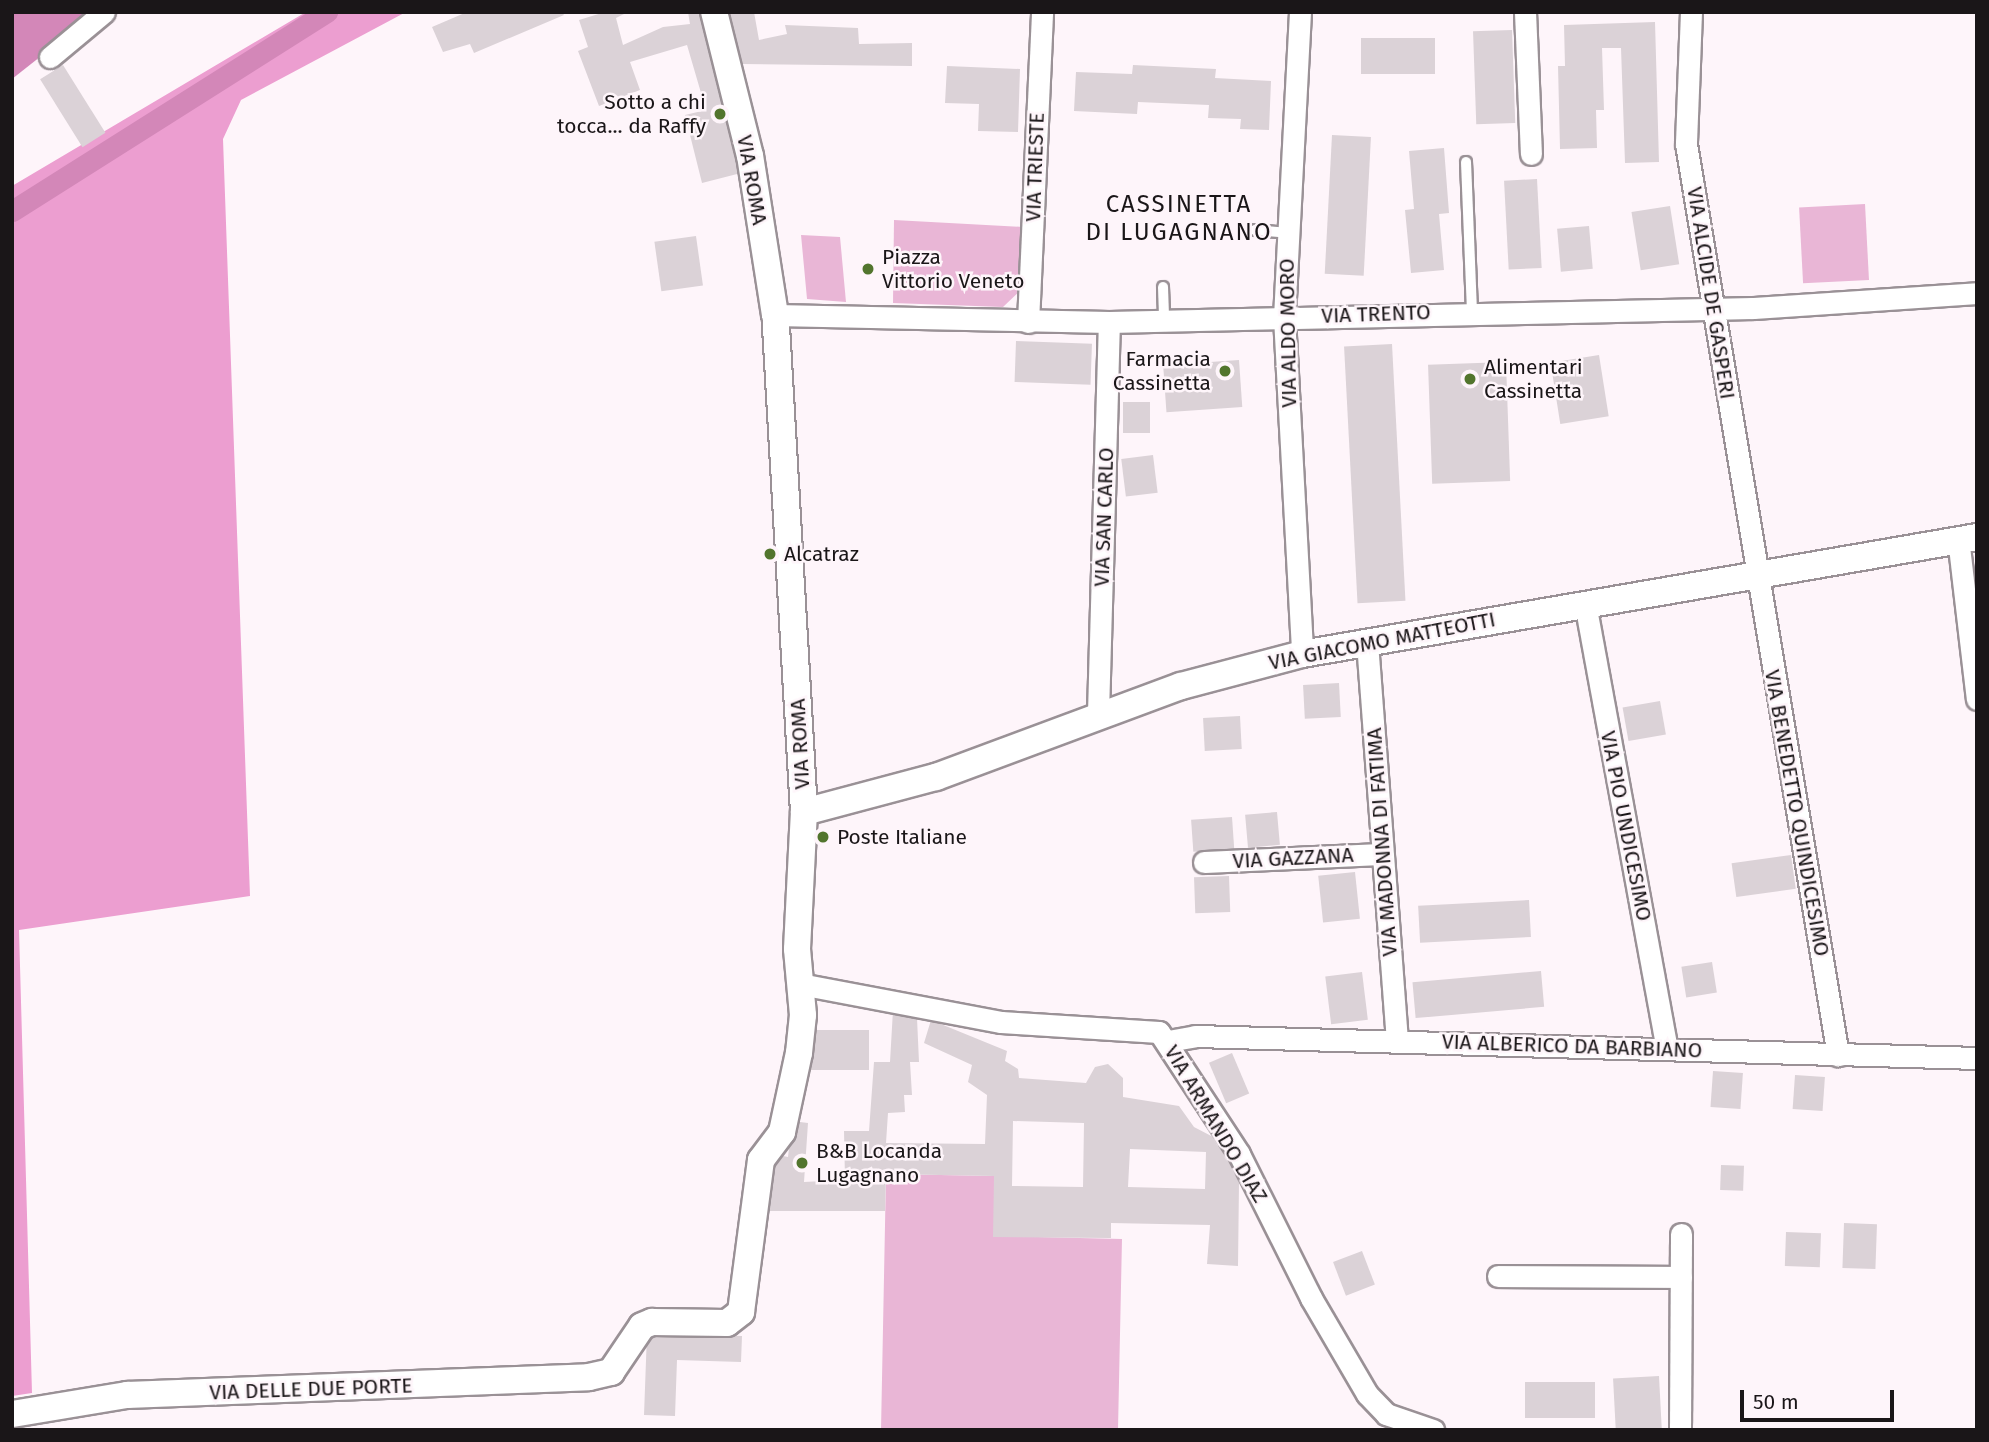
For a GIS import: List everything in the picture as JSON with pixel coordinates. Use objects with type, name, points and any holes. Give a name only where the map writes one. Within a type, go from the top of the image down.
[{"type":"street","points":[[50,57],[104,12]]},
{"type":"street","name":"VIA ROMA","points":[[611,1371],[642,1326],[673,1322],[727,1323],[741,1312],[761,1160],[782,1132],[799,1053],[803,1016],[797,948],[804,812],[775,315],[750,156],[714,12]]},
{"type":"street","name":"VIA TRIESTE","points":[[1028,322],[1042,12]]},
{"type":"street","name":"VIA ALDO MORO","points":[[1300,12],[1283,317],[1302,654]]},
{"type":"street","points":[[1525,12],[1531,154]]},
{"type":"street","name":"VIA ALCIDE DE GASPERI","points":[[1691,12],[1686,144],[1756,572]]},
{"type":"street","name":"VIA TRENTO","points":[[775,315],[1109,322],[1472,311],[1714,309],[1977,293]]},
{"type":"street","name":"VIA SAN CARLO","points":[[1098,713],[1109,322]]},
{"type":"street","points":[[1967,537],[1977,699]]},
{"type":"street","name":"VIA GIACOMO MATTEOTTI","points":[[804,812],[936,777],[1098,713],[1302,654],[1967,537]]},
{"type":"street","name":"VIA BENEDETTO QUINDICESIMO","points":[[1756,572],[1838,1055]]},
{"type":"street","name":"VIA PIO UNDICESIMO","points":[[1585,603],[1667,1048]]},
{"type":"street","name":"VIA MADONNA DI FATIMA","points":[[1367,642],[1397,1041]]},
{"type":"street","name":"VIA GAZZANA","points":[[1204,862],[1381,854]]},
{"type":"street","name":"VIA ARMANDO DIAZ","points":[[800,984],[1001,1022],[1159,1032],[1168,1041],[1239,1154],[1311,1298],[1367,1394],[1395,1419],[1433,1430]]},
{"type":"street","name":"VIA ALBERICO DA BARBIANO","points":[[1168,1041],[1195,1035],[1977,1058]]},
{"type":"street","points":[[1680,1430],[1681,1234]]},
{"type":"street","points":[[1498,1276],[1681,1277]]},
{"type":"street","name":"VIA DELLE DUE PORTE","points":[[12,1414],[127,1395],[589,1377],[611,1371]]},
{"type":"lane","points":[[1466,162],[1472,311]]},
{"type":"lane","points":[[1255,230],[1288,233]]},
{"type":"lane","points":[[1164,287],[1164,320]]},
{"type":"shaded area","points":[[12,12],[97,12],[12,79]]},
{"type":"shaded area","points":[[306,12],[406,12],[241,100],[223,139],[250,896],[19,930],[32,1393],[12,1396],[12,186]]},
{"type":"shaded area","points":[[1865,204],[1869,280],[1803,283],[1799,207]]},
{"type":"shaded area","points":[[894,220],[1023,227],[1021,290],[1003,307],[893,303]]},
{"type":"shaded area","points":[[801,235],[840,237],[846,302],[807,299]]},
{"type":"shaded area","points":[[886,1174],[994,1176],[994,1236],[1122,1239],[1118,1430],[881,1430]]},
{"type":"building","points":[[467,12],[562,12],[564,15],[474,53],[470,44],[443,52],[432,27]]},
{"type":"building","points":[[605,12],[628,12],[616,18],[623,45],[663,27],[690,24],[688,12],[705,12],[741,173],[702,183],[685,115],[706,110],[687,45],[630,62],[640,90],[599,106],[578,51],[588,47],[579,20]]},
{"type":"building","points":[[725,12],[754,12],[759,40],[787,34],[785,25],[858,28],[859,44],[912,43],[912,66],[742,64]]},
{"type":"building","points":[[1655,22],[1659,162],[1625,163],[1621,48],[1602,48],[1604,110],[1596,110],[1597,148],[1560,149],[1558,66],[1565,66],[1564,25]]},
{"type":"building","points":[[1512,30],[1515,123],[1476,124],[1473,31]]},
{"type":"building","points":[[1361,38],[1435,38],[1435,74],[1361,74]]},
{"type":"building","points":[[63,65],[105,133],[82,147],[40,79]]},
{"type":"building","points":[[1133,65],[1216,69],[1215,78],[1271,81],[1269,130],[1240,129],[1241,119],[1208,118],[1209,105],[1138,102],[1137,114],[1074,111],[1076,72],[1132,74]]},
{"type":"building","points":[[947,66],[1020,69],[1018,132],[978,131],[979,104],[945,103]]},
{"type":"building","points":[[1332,135],[1371,137],[1364,276],[1325,274]]},
{"type":"building","points":[[1444,148],[1449,213],[1439,214],[1444,270],[1411,273],[1405,210],[1414,209],[1409,151]]},
{"type":"building","points":[[1537,179],[1542,268],[1509,270],[1504,181]]},
{"type":"building","points":[[1670,206],[1679,264],[1641,270],[1631,212]]},
{"type":"building","points":[[1589,226],[1593,269],[1561,272],[1557,229]]},
{"type":"building","points":[[696,236],[703,286],[661,291],[654,242]]},
{"type":"building","points":[[1016,341],[1092,344],[1091,385],[1015,382]]},
{"type":"building","points":[[1392,344],[1405,601],[1358,603],[1344,347]]},
{"type":"building","points":[[1599,355],[1609,416],[1560,424],[1551,363]]},
{"type":"building","points":[[1239,360],[1242,407],[1166,412],[1163,365]]},
{"type":"building","points":[[1506,362],[1510,481],[1432,484],[1428,365]]},
{"type":"building","points":[[1123,402],[1150,402],[1150,433],[1123,433]]},
{"type":"building","points":[[1153,455],[1158,493],[1126,497],[1121,459]]},
{"type":"building","points":[[1339,683],[1341,717],[1305,719],[1303,685]]},
{"type":"building","points":[[1660,701],[1666,734],[1628,741],[1623,708]]},
{"type":"building","points":[[1240,716],[1242,749],[1205,751],[1203,718]]},
{"type":"building","points":[[1277,812],[1280,845],[1248,848],[1245,815]]},
{"type":"building","points":[[1232,817],[1234,849],[1193,852],[1191,820]]},
{"type":"building","points":[[1791,855],[1796,889],[1736,897],[1732,863]]},
{"type":"building","points":[[1355,872],[1360,919],[1323,923],[1318,876]]},
{"type":"building","points":[[1229,876],[1230,912],[1195,913],[1194,877]]},
{"type":"building","points":[[1529,900],[1531,937],[1420,943],[1418,906]]},
{"type":"building","points":[[1712,962],[1717,993],[1686,997],[1681,967]]},
{"type":"building","points":[[1541,971],[1544,1007],[1416,1018],[1412,982]]},
{"type":"building","points":[[1362,972],[1368,1020],[1331,1024],[1325,977]]},
{"type":"building","points":[[893,1010],[917,1018],[919,1062],[910,1062],[912,1095],[904,1095],[905,1112],[888,1113],[886,1143],[985,1144],[987,1095],[968,1082],[972,1065],[924,1043],[931,1020],[1007,1051],[1005,1061],[1018,1069],[1019,1078],[1086,1083],[1095,1067],[1108,1064],[1123,1078],[1123,1097],[1179,1106],[1194,1127],[1217,1139],[1231,1159],[1239,1183],[1238,1266],[1207,1264],[1210,1225],[1111,1223],[1111,1238],[993,1237],[994,1176],[886,1174],[885,1211],[763,1211],[769,1153],[788,1157],[792,1121],[808,1123],[804,1182],[845,1180],[844,1131],[869,1131],[874,1062],[890,1062]],"holes":[[[1013,1121],[1084,1123],[1083,1187],[1012,1186]],[[1130,1149],[1206,1152],[1205,1189],[1128,1187]]]},
{"type":"building","points":[[809,1030],[869,1030],[869,1070],[809,1070]]},
{"type":"building","points":[[1232,1053],[1249,1094],[1226,1103],[1209,1063]]},
{"type":"building","points":[[1713,1071],[1743,1073],[1740,1109],[1710,1107]]},
{"type":"building","points":[[1795,1075],[1825,1077],[1823,1111],[1793,1109]]},
{"type":"building","points":[[1721,1165],[1744,1166],[1743,1191],[1720,1190]]},
{"type":"building","points":[[1844,1223],[1877,1224],[1875,1269],[1842,1268]]},
{"type":"building","points":[[1786,1232],[1821,1233],[1820,1267],[1785,1266]]},
{"type":"building","points":[[1362,1251],[1375,1285],[1346,1296],[1333,1262]]},
{"type":"building","points":[[647,1333],[742,1336],[741,1362],[677,1360],[675,1416],[644,1415]]},
{"type":"building","points":[[1659,1376],[1662,1430],[1616,1430],[1613,1378]]},
{"type":"building","points":[[1525,1382],[1595,1382],[1595,1418],[1525,1418]]},
{"type":"waterway","points":[[12,211],[327,12]]},
{"type":"place","name":"Sotto a chi tocca... da Raffy","points":[[720,114]]},
{"type":"place","name":"Piazza Vittorio Veneto","points":[[868,269]]},
{"type":"place","name":"Farmacia Cassinetta","points":[[1225,371]]},
{"type":"place","name":"Alimentari Cassinetta","points":[[1470,379]]},
{"type":"place","name":"Alcatraz","points":[[770,554]]},
{"type":"place","name":"Poste Italiane","points":[[823,837]]},
{"type":"place","name":"B&B Locanda Lugagnano","points":[[802,1163]]},
{"type":"district","name":"CASSINETTA DI LUGAGNANO","points":[[1179,219]]}]
